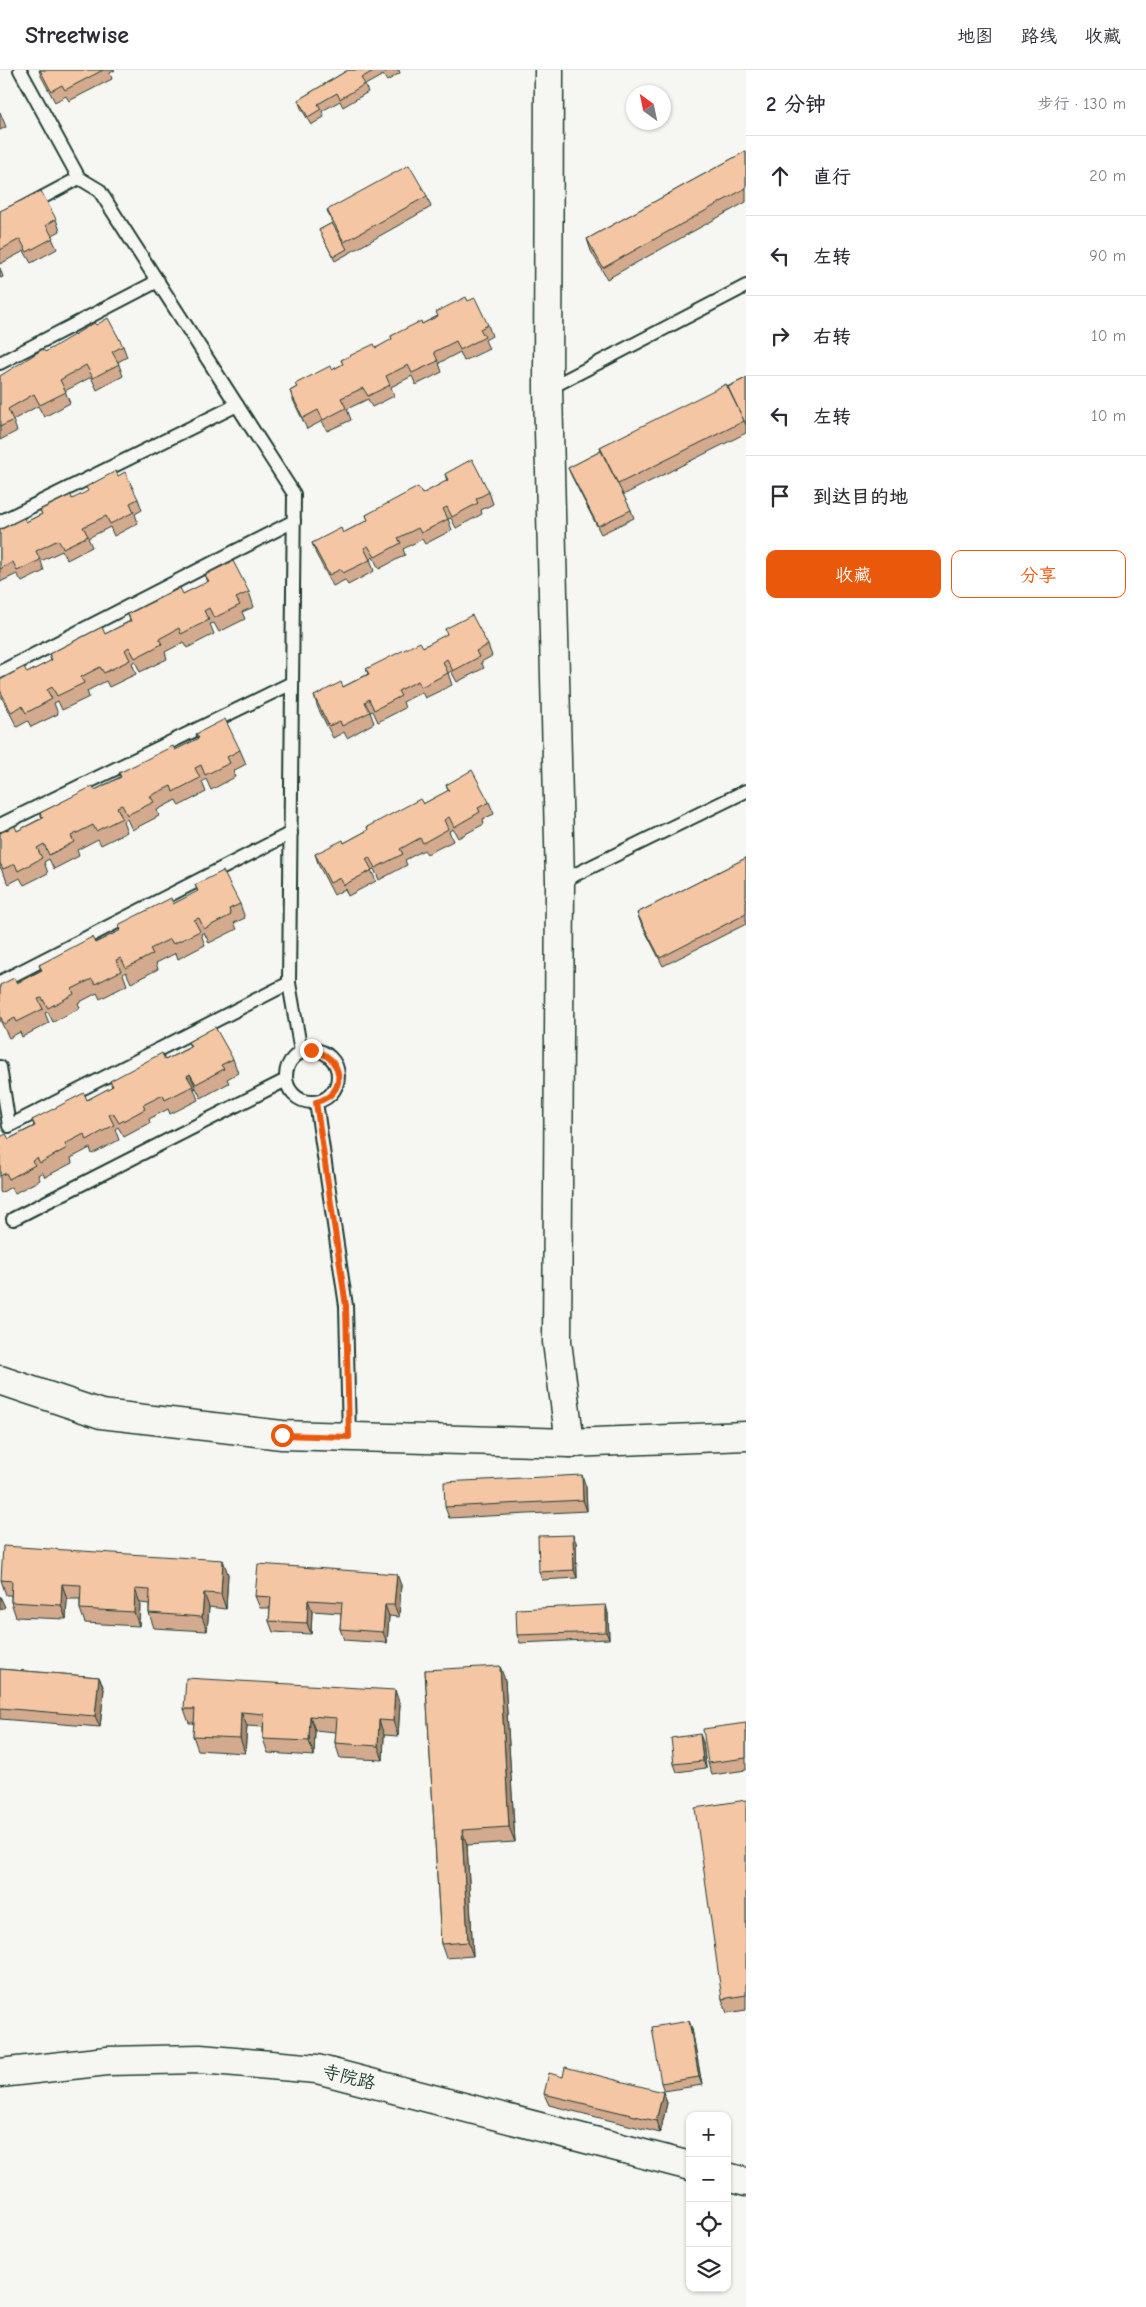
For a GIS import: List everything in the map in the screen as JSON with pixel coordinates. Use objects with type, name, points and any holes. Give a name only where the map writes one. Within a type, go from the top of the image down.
[{"type":"street","points":[[549,70],[548,389],[560,882],[557,1342],[570,1443]]},
{"type":"street","points":[[0,1380],[101,1414],[282,1435],[570,1443],[746,1436]]},
{"type":"street","name":"寺院路","points":[[0,2073],[107,2061],[200,2059],[317,2069],[686,2165]]},
{"type":"street","points":[[731,2178],[746,2182]]},
{"type":"lane","points":[[20,70],[79,178],[99,190],[294,494],[289,983],[301,1052]]},
{"type":"lane","points":[[0,220],[79,178]]},
{"type":"lane","points":[[0,364],[158,281]]},
{"type":"lane","points":[[548,389],[746,286]]},
{"type":"lane","points":[[0,522],[237,404]]},
{"type":"lane","points":[[0,672],[294,521]]},
{"type":"lane","points":[[0,825],[292,683]]},
{"type":"lane","points":[[560,882],[746,791]]},
{"type":"lane","points":[[0,982],[291,832]]},
{"type":"lane","points":[[0,1068],[9,1126],[289,983]]},
{"type":"lane","points":[[311,1050],[322,1051],[336,1065],[339,1076],[337,1086],[331,1095],[316,1102],[302,1102],[293,1096],[287,1087],[287,1067],[292,1058],[301,1052],[311,1050]]},
{"type":"lane","points":[[13,1219],[286,1080]]},
{"type":"lane","points":[[316,1102],[346,1306],[349,1437]]},
{"type":"building","points":[[40,70],[103,70],[65,90],[62,85],[51,91]]},
{"type":"building","points":[[348,70],[375,70],[361,78],[365,84],[340,99],[337,93],[318,104],[321,109],[308,117],[298,100]]},
{"type":"building","points":[[746,151],[746,188],[603,268],[587,239]]},
{"type":"building","points":[[409,165],[427,196],[344,242],[327,210]]},
{"type":"building","points":[[41,191],[56,219],[46,225],[53,238],[27,252],[20,239],[0,250],[0,211]]},
{"type":"building","points":[[332,223],[347,249],[333,257],[319,230]]},
{"type":"building","points":[[466,297],[468,301],[475,298],[488,325],[480,329],[485,337],[460,350],[456,341],[434,352],[438,361],[412,373],[408,365],[386,376],[390,385],[368,396],[363,388],[341,398],[346,408],[323,420],[318,410],[303,418],[290,391],[297,387],[295,384],[330,366],[332,370],[343,364],[341,360],[374,344],[376,348],[392,339],[391,336],[421,321],[422,324],[438,316],[436,312]]},
{"type":"building","points":[[108,318],[123,346],[112,352],[119,364],[93,378],[86,365],[60,380],[66,392],[40,405],[34,394],[8,409],[13,420],[0,427],[0,376],[43,349],[45,352],[94,323],[96,325]]},
{"type":"building","points":[[746,378],[746,425],[728,387]]},
{"type":"building","points":[[726,384],[744,421],[618,484],[600,447]]},
{"type":"building","points":[[601,451],[631,510],[598,526],[568,468]]},
{"type":"building","points":[[472,459],[489,492],[476,499],[478,503],[452,517],[447,507],[443,509],[448,519],[421,533],[418,528],[398,538],[401,543],[375,557],[368,546],[364,548],[370,560],[343,573],[341,569],[329,575],[312,543],[341,528],[343,533],[368,520],[366,515],[418,487],[422,494],[448,480],[445,474]]},
{"type":"building","points":[[116,471],[118,476],[125,472],[138,499],[130,503],[134,512],[110,524],[106,516],[83,527],[88,536],[63,548],[58,540],[36,551],[40,560],[17,571],[13,562],[0,569],[0,530],[24,518],[26,522],[42,514],[40,510],[71,495],[72,499],[88,491],[86,487]]},
{"type":"building","points":[[233,561],[249,592],[236,598],[240,605],[214,618],[209,608],[204,611],[209,620],[181,634],[179,628],[159,639],[162,644],[135,658],[129,647],[125,650],[130,660],[104,673],[100,667],[81,677],[84,683],[57,696],[52,687],[47,690],[52,699],[26,713],[22,706],[11,712],[0,690],[0,680],[24,667],[27,673],[52,660],[49,654],[102,627],[105,634],[131,621],[128,614],[180,588],[183,594],[209,581],[205,575]]},
{"type":"building","points":[[472,615],[488,645],[476,651],[479,657],[453,671],[447,659],[443,662],[448,673],[421,687],[418,681],[398,691],[401,696],[374,710],[369,699],[365,702],[370,712],[342,726],[340,721],[329,726],[314,696],[341,682],[343,687],[369,674],[366,669],[420,642],[423,647],[447,634],[445,629]]},
{"type":"building","points":[[225,719],[240,750],[227,757],[230,763],[205,775],[201,765],[195,768],[200,778],[173,792],[171,786],[150,796],[154,802],[127,815],[122,805],[117,807],[122,818],[96,831],[93,825],[71,836],[74,842],[49,855],[44,844],[37,848],[42,858],[18,871],[15,864],[3,869],[0,863],[0,833],[15,826],[17,831],[43,818],[40,813],[93,786],[95,790],[121,777],[119,773],[173,746],[175,750],[199,738],[196,734]]},
{"type":"building","points":[[472,770],[489,802],[478,808],[480,812],[454,827],[449,817],[444,820],[448,829],[423,843],[420,838],[400,849],[403,854],[375,868],[369,857],[366,859],[372,870],[344,885],[340,878],[330,883],[315,854],[343,840],[344,843],[368,830],[367,827],[420,799],[423,804],[449,790],[446,785]]},
{"type":"building","points":[[746,858],[746,914],[660,958],[637,913]]},
{"type":"building","points":[[223,871],[240,904],[229,909],[231,915],[204,929],[199,918],[194,920],[200,931],[173,944],[170,939],[150,949],[153,954],[126,968],[121,958],[116,960],[121,971],[95,984],[92,979],[72,989],[74,994],[48,1008],[42,998],[38,999],[43,1009],[17,1022],[15,1018],[4,1024],[0,1016],[0,985],[14,978],[17,983],[42,970],[39,965],[92,937],[95,943],[121,930],[118,925],[171,898],[173,904],[198,891],[195,885]]},
{"type":"building","points":[[215,1027],[233,1059],[221,1065],[224,1069],[196,1084],[190,1074],[187,1076],[193,1086],[165,1100],[163,1095],[143,1105],[145,1109],[119,1123],[113,1113],[109,1115],[114,1125],[87,1140],[84,1134],[65,1144],[67,1148],[40,1163],[37,1158],[32,1161],[35,1165],[9,1179],[6,1173],[0,1176],[0,1137],[6,1134],[9,1139],[35,1126],[32,1120],[84,1093],[87,1100],[113,1086],[110,1081],[162,1053],[165,1060],[191,1047],[188,1042]]},
{"type":"building","points":[[582,1475],[583,1500],[445,1507],[444,1482]]},
{"type":"building","points":[[573,1535],[574,1570],[539,1572],[538,1536]]},
{"type":"building","points":[[3,1546],[223,1560],[221,1594],[204,1593],[202,1617],[149,1613],[150,1590],[135,1589],[134,1612],[80,1609],[81,1585],[62,1584],[61,1605],[11,1602],[12,1581],[1,1580]]},
{"type":"building","points":[[258,1564],[397,1574],[394,1605],[385,1605],[383,1632],[340,1629],[342,1602],[308,1600],[307,1623],[269,1621],[271,1597],[255,1596]]},
{"type":"building","points":[[606,1605],[606,1632],[517,1635],[516,1609]]},
{"type":"building","points":[[500,1666],[509,1827],[462,1830],[468,1942],[441,1944],[425,1670]]},
{"type":"building","points":[[0,1669],[99,1677],[95,1716],[0,1708]]},
{"type":"building","points":[[186,1678],[395,1690],[393,1721],[379,1720],[378,1746],[335,1743],[337,1718],[310,1716],[309,1741],[263,1739],[264,1714],[241,1712],[240,1738],[193,1736],[195,1709],[184,1709]]},
{"type":"building","points":[[746,1723],[746,1758],[708,1763],[703,1729]]},
{"type":"building","points":[[700,1734],[703,1761],[674,1764],[671,1738]]},
{"type":"building","points":[[746,1800],[746,1995],[722,1999],[695,1808]]},
{"type":"building","points":[[689,2021],[699,2077],[661,2083],[652,2027]]},
{"type":"building","points":[[565,2067],[663,2092],[656,2121],[544,2094],[549,2073],[563,2077]]},
{"type":"route","points":[[282,1435],[349,1437],[346,1306],[316,1102],[323,1101],[331,1095],[337,1086],[339,1076],[336,1065],[330,1057],[322,1051],[311,1050]]}]
